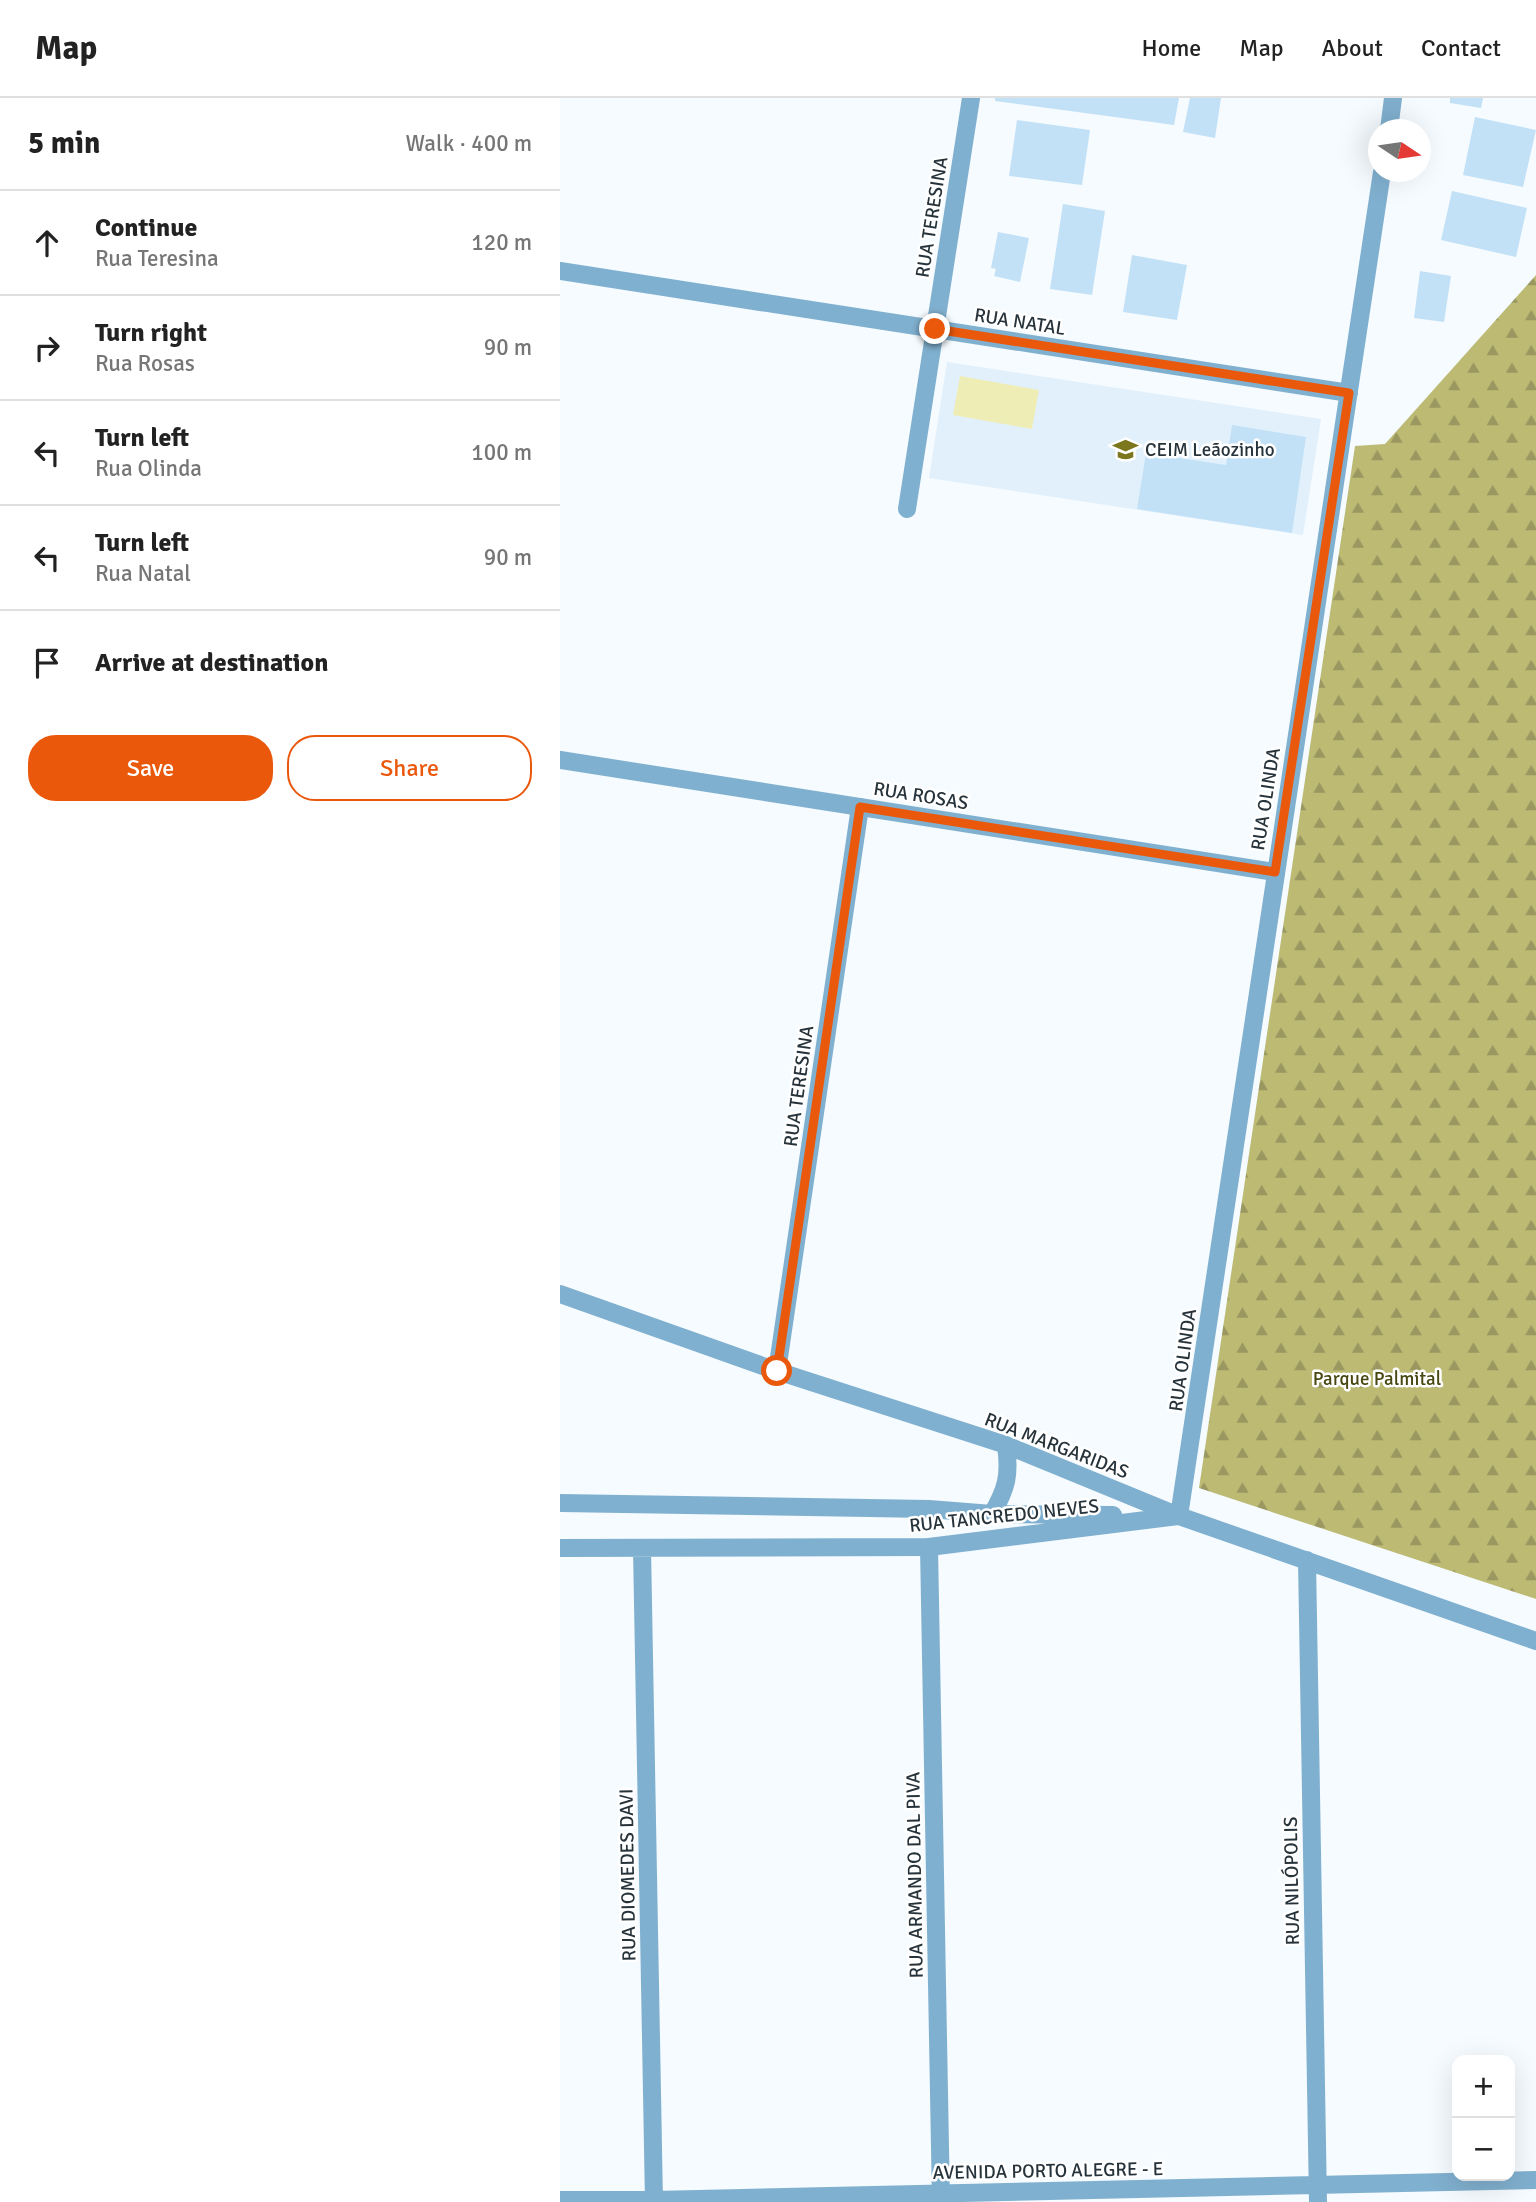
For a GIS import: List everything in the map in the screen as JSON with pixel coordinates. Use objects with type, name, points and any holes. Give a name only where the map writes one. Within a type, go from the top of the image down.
[{"type":"street","name":"RUA TERESINA","points":[[907,509],[971,98]]},
{"type":"street","points":[[1390,119],[1393,98]]},
{"type":"street","name":"RUA OLINDA","points":[[1180,1516],[1381,182]]},
{"type":"street","name":"RUA NATAL","points":[[560,271],[1349,393]]},
{"type":"street","name":"RUA ROSAS","points":[[560,760],[1275,872]]},
{"type":"street","name":"RUA TERESINA","points":[[777,1371],[860,807]]},
{"type":"street","name":"RUA MARGARIDAS","points":[[560,1294],[777,1371],[1006,1445],[1180,1516],[1536,1641]]},
{"type":"street","name":"RUA TANCREDO NEVES","points":[[992,1514],[1003,1495],[1009,1471],[1006,1445]]},
{"type":"street","name":"RUA TANCREDO NEVES","points":[[560,1503],[1180,1516]]},
{"type":"street","name":"RUA TANCREDO NEVES","points":[[560,1548],[929,1547],[1180,1516]]},
{"type":"street","name":"RUA ARMANDO DAL PIVA","points":[[929,1547],[941,2198]]},
{"type":"street","name":"RUA DIOMEDES DAVI","points":[[642,1548],[654,2201]]},
{"type":"street","name":"RUA NILÓPOLIS","points":[[1307,1560],[1317,2193]]},
{"type":"street","name":"AVENIDA PORTO ALEGRE - E","points":[[560,2200],[1317,2193],[1536,2180]]},
{"type":"shaded area","name":"CEIM Leãozinho","points":[[947,362],[1321,419],[1303,535],[929,478]]},
{"type":"shaded area","points":[[960,376],[1039,390],[1032,429],[953,415]]},
{"type":"green space","name":"Parque Palmital","points":[[1536,275],[1536,1599],[1199,1488],[1355,446],[1385,444]]},
{"type":"building","points":[[995,98],[1179,98],[1174,125],[995,101]]},
{"type":"building","points":[[1190,98],[1221,98],[1215,138],[1183,132]]},
{"type":"building","points":[[1450,98],[1483,98],[1481,108],[1450,103]]},
{"type":"building","points":[[1475,117],[1536,130],[1523,187],[1463,175]]},
{"type":"building","points":[[1017,120],[1090,130],[1082,185],[1009,176]]},
{"type":"building","points":[[1452,191],[1527,208],[1516,257],[1441,240]]},
{"type":"building","points":[[1063,204],[1105,211],[1092,295],[1050,289]]},
{"type":"building","points":[[998,232],[1029,238],[1020,282],[994,276],[996,269],[991,268]]},
{"type":"building","points":[[1132,255],[1187,265],[1177,320],[1123,312]]},
{"type":"building","points":[[1420,271],[1451,276],[1444,322],[1414,318]]},
{"type":"building","points":[[1232,425],[1306,437],[1292,533],[1137,509],[1146,453],[1226,465]]},
{"type":"place","name":"CEIM Leãozinho","points":[[1125,449]]},
{"type":"route","points":[[777,1371],[860,807],[1275,872],[1349,393],[935,329]]}]
